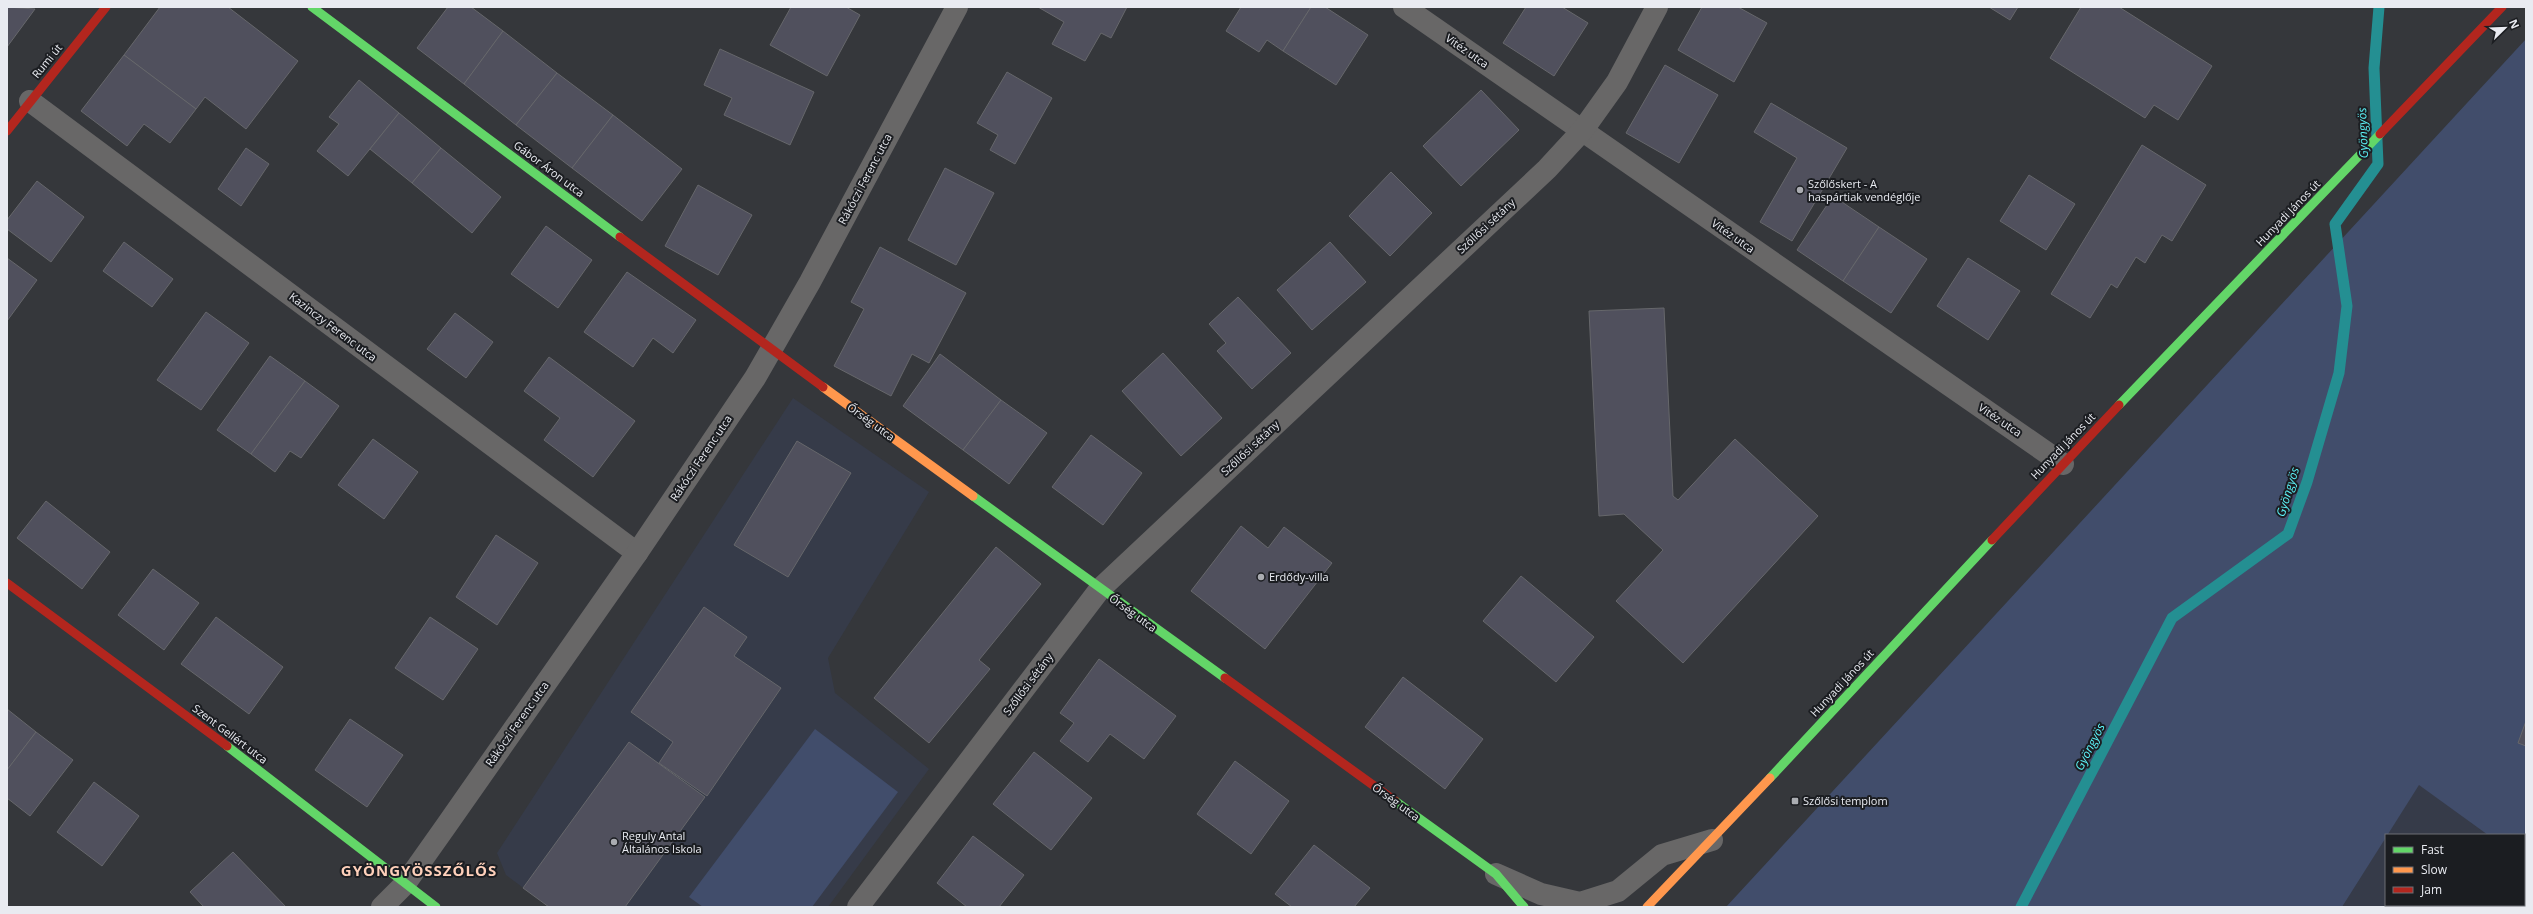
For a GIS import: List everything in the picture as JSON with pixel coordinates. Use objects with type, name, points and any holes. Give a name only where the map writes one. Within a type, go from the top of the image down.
[{"type":"street","name":"Rumi út","points":[[7,130],[106,7]]},
{"type":"street","name":"Gábor Áron utca","points":[[312,7],[770,349]]},
{"type":"street","name":"Rákóczi Ferenc utca","points":[[382,907],[405,884],[637,553],[754,378],[810,282],[956,7]]},
{"type":"street","name":"Vitéz utca","points":[[1404,7],[2063,464]]},
{"type":"street","name":"Szőllősi sétány","points":[[858,907],[1100,589],[1547,169],[1582,131],[1617,82],[1657,7]]},
{"type":"street","name":"Hunyadi János út","points":[[1647,907],[1712,840],[2063,464],[2502,7]]},
{"type":"street","name":"Kazinczy Ferenc utca","points":[[30,101],[637,553]]},
{"type":"street","name":"Őrség utca","points":[[770,349],[1496,874],[1541,894],[1580,903],[1618,892],[1662,855],[1712,840]]},
{"type":"street","name":"Szent Gellért utca","points":[[7,583],[244,759],[436,907]]},
{"type":"street","name":"Őrség utca","points":[[1496,874],[1524,907]]},
{"type":"shaded area","points":[[2526,39],[2526,862],[2525,834],[2487,834],[2419,785],[2388,834],[2385,834],[2385,839],[2342,907],[1726,907]]},
{"type":"shaded area","points":[[793,398],[929,492],[828,658],[835,693],[929,769],[828,907],[549,907],[506,875],[497,853]]},
{"type":"shaded area","points":[[815,729],[898,792],[812,907],[703,907],[689,897]]},
{"type":"shaded area","points":[[2419,784],[2487,834],[2388,834]]},
{"type":"shaded area","points":[[2385,838],[2385,906],[2525,906],[2526,862],[2526,907],[2342,907]]},
{"type":"building","points":[[7,7],[35,9],[7,47]]},
{"type":"building","points":[[160,7],[228,7],[298,61],[246,129],[205,97],[196,109],[124,55]]},
{"type":"building","points":[[448,7],[471,7],[503,31],[464,84],[417,48]]},
{"type":"building","points":[[791,7],[846,7],[860,15],[827,76],[770,45]]},
{"type":"building","points":[[1038,7],[1127,7],[1111,38],[1101,33],[1085,61],[1052,44],[1064,22]]},
{"type":"building","points":[[1241,7],[1311,7],[1283,51],[1267,40],[1259,52],[1226,31]]},
{"type":"building","points":[[1311,7],[1325,7],[1368,35],[1336,85],[1283,51]]},
{"type":"building","points":[[1526,7],[1562,7],[1588,23],[1554,76],[1503,43]]},
{"type":"building","points":[[1702,7],[1738,7],[1767,23],[1734,82],[1678,50]]},
{"type":"building","points":[[1989,7],[2018,7],[2010,20]]},
{"type":"building","points":[[2081,7],[2119,7],[2212,66],[2178,120],[2154,105],[2145,118],[2050,58]]},
{"type":"building","points":[[503,31],[557,73],[516,125],[464,84]]},
{"type":"building","points":[[720,49],[814,92],[790,145],[724,115],[732,98],[704,85]]},
{"type":"building","points":[[124,55],[196,109],[170,143],[144,124],[127,146],[81,111]]},
{"type":"building","points":[[1665,65],[1718,95],[1679,163],[1626,133]]},
{"type":"building","points":[[1007,72],[1052,98],[1015,164],[990,150],[998,135],[977,123]]},
{"type":"building","points":[[557,73],[613,115],[572,168],[516,125]]},
{"type":"building","points":[[359,80],[399,113],[348,176],[317,151],[339,124],[329,117]]},
{"type":"building","points":[[1481,90],[1519,130],[1461,186],[1423,146]]},
{"type":"building","name":"Szőlőskert - A haspártiak vendéglője","points":[[1771,103],[1847,148],[1792,241],[1760,222],[1797,158],[1754,132]]},
{"type":"building","points":[[399,113],[441,148],[412,183],[370,149]]},
{"type":"building","points":[[613,115],[682,169],[642,221],[572,168]]},
{"type":"building","points":[[2142,145],[2206,185],[2172,241],[2162,235],[2145,263],[2136,257],[2117,288],[2111,284],[2090,318],[2051,294]]},
{"type":"building","points":[[246,148],[269,164],[241,206],[218,189]]},
{"type":"building","points":[[441,148],[501,197],[472,233],[412,183]]},
{"type":"building","points":[[945,168],[994,193],[956,265],[908,240]]},
{"type":"building","points":[[1391,172],[1432,213],[1390,256],[1349,216]]},
{"type":"building","points":[[2029,175],[2075,204],[2046,250],[2000,221]]},
{"type":"building","points":[[37,181],[84,217],[51,262],[7,229],[7,220]]},
{"type":"building","points":[[698,185],[752,215],[718,275],[665,246]]},
{"type":"building","points":[[1833,196],[1879,227],[1843,281],[1797,250]]},
{"type":"building","points":[[546,226],[592,260],[558,308],[511,274]]},
{"type":"building","points":[[1879,227],[1927,259],[1891,313],[1843,281]]},
{"type":"building","points":[[124,242],[173,279],[152,307],[103,271]]},
{"type":"building","points":[[1330,242],[1366,282],[1312,330],[1277,290]]},
{"type":"building","points":[[880,247],[966,293],[929,363],[912,354],[891,396],[834,366],[864,309],[851,302]]},
{"type":"building","points":[[7,258],[37,280],[7,321]]},
{"type":"building","points":[[1968,258],[2020,291],[1988,340],[1937,306]]},
{"type":"building","points":[[627,272],[696,320],[673,353],[653,338],[633,367],[584,332]]},
{"type":"building","points":[[1238,297],[1291,353],[1252,389],[1217,351],[1226,343],[1209,324]]},
{"type":"building","points":[[1664,308],[1673,496],[1678,500],[1735,439],[1818,516],[1683,663],[1616,601],[1663,550],[1624,514],[1599,516],[1589,311]]},
{"type":"building","points":[[206,312],[249,343],[201,410],[157,380]]},
{"type":"building","points":[[455,313],[493,342],[466,378],[427,349]]},
{"type":"building","points":[[1163,353],[1222,418],[1181,456],[1122,391]]},
{"type":"building","points":[[940,354],[1001,400],[963,450],[903,406]]},
{"type":"building","points":[[270,356],[305,381],[251,454],[217,430]]},
{"type":"building","points":[[549,357],[635,421],[593,477],[544,440],[560,418],[524,391]]},
{"type":"building","points":[[305,381],[339,406],[301,458],[290,451],[275,472],[251,454]]},
{"type":"building","points":[[1001,400],[1047,433],[1009,484],[963,450]]},
{"type":"building","points":[[1091,435],[1142,473],[1103,525],[1052,487]]},
{"type":"building","points":[[373,439],[418,472],[384,519],[338,485]]},
{"type":"building","points":[[797,441],[851,473],[788,577],[734,545]]},
{"type":"building","points":[[46,501],[110,552],[82,589],[17,538]]},
{"type":"building","name":"Erdődy-villa","points":[[1241,526],[1268,548],[1284,527],[1332,563],[1265,649],[1191,591]]},
{"type":"building","points":[[496,535],[538,563],[497,625],[456,597]]},
{"type":"building","points":[[996,547],[1041,584],[979,660],[990,669],[929,743],[874,698]]},
{"type":"building","points":[[153,569],[199,603],[164,650],[118,615]]},
{"type":"building","points":[[1521,576],[1594,637],[1556,682],[1483,621]]},
{"type":"building","points":[[704,607],[747,637],[734,656],[781,688],[707,796],[659,763],[673,742],[631,712]]},
{"type":"building","points":[[216,617],[283,667],[249,714],[181,664]]},
{"type":"building","points":[[430,617],[478,649],[443,700],[395,668]]},
{"type":"building","points":[[1099,659],[1176,716],[1144,759],[1110,734],[1088,762],[1060,741],[1074,723],[1060,713]]},
{"type":"building","points":[[1403,677],[1483,739],[1445,789],[1365,727]]},
{"type":"building","points":[[7,709],[36,732],[7,770]]},
{"type":"building","points":[[350,719],[403,755],[367,807],[315,770]]},
{"type":"building","points":[[2526,721],[2526,746],[2518,743]]},
{"type":"building","points":[[36,732],[73,760],[30,816],[7,798],[7,770]]},
{"type":"building","name":"Reguly Antal Általános Iskola","points":[[629,742],[705,797],[625,907],[549,907],[523,888]]},
{"type":"building","points":[[1034,752],[1092,798],[1051,850],[993,804]]},
{"type":"building","points":[[1235,761],[1289,801],[1251,854],[1197,814]]},
{"type":"building","points":[[94,782],[139,816],[102,866],[57,832]]},
{"type":"building","points":[[973,836],[1024,875],[999,907],[967,907],[937,883]]},
{"type":"building","points":[[1314,845],[1370,888],[1354,907],[1292,907],[1275,894]]},
{"type":"building","points":[[233,852],[286,907],[204,907],[190,892]]},
{"type":"waterway","name":"Gyöngyös","points":[[2021,907],[2172,618],[2288,534],[2307,482],[2339,373],[2347,306],[2335,224],[2378,164],[2374,68],[2379,7]]},
{"type":"traffic: fast","points":[[312,7],[620,237]]},
{"type":"traffic: fast","points":[[2119,405],[2380,134]]},
{"type":"traffic: fast","points":[[973,496],[1225,678]]},
{"type":"traffic: fast","points":[[1770,778],[1992,540]]},
{"type":"traffic: fast","points":[[227,746],[436,907]]},
{"type":"traffic: fast","points":[[1395,801],[1496,874],[1524,907]]},
{"type":"traffic: slow","points":[[823,387],[973,496]]},
{"type":"traffic: slow","points":[[1647,907],[1770,778]]},
{"type":"traffic: jam","points":[[7,131],[106,7]]},
{"type":"traffic: jam","points":[[2380,134],[2502,7]]},
{"type":"traffic: jam","points":[[620,237],[823,387]]},
{"type":"traffic: jam","points":[[1992,540],[2119,405]]},
{"type":"traffic: jam","points":[[7,583],[227,746]]},
{"type":"traffic: jam","points":[[1225,678],[1395,801]]},
{"type":"place","name":"Szőlőskert - A haspártiak vendéglője","points":[[1800,190]]},
{"type":"place","name":"Erdődy-villa","points":[[1261,577]]},
{"type":"place","name":"Szőlősi templom","points":[[1795,801]]},
{"type":"place","name":"Reguly Antal Általános Iskola","points":[[614,842]]},
{"type":"district","name":"GYÖNGYÖSSZŐLŐS","points":[[419,871]]}]
